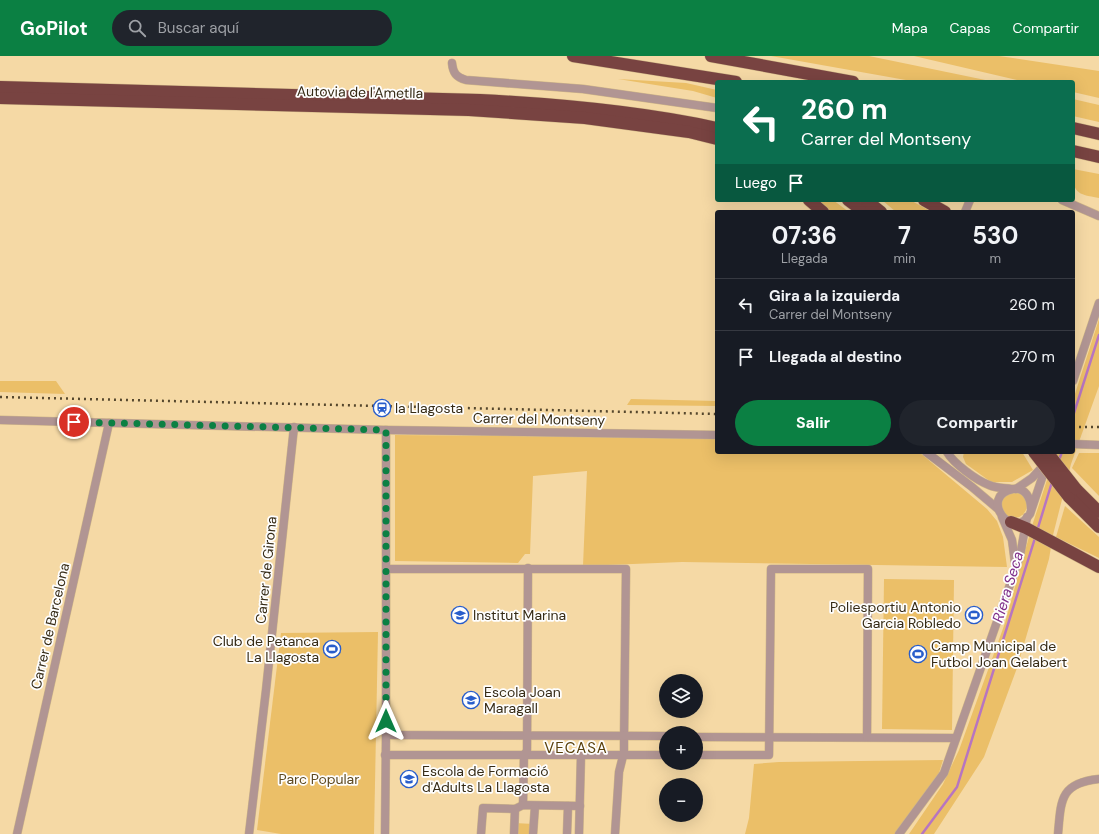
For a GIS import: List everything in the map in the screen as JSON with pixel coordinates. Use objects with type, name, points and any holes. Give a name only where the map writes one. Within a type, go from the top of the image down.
[{"type":"highway","points":[[573,56],[723,80]]},
{"type":"highway","points":[[711,56],[842,80]]},
{"type":"highway","points":[[0,87],[521,102],[634,113],[670,118],[715,128]]},
{"type":"highway","name":"Autovia de l'Ametlla","points":[[0,98],[469,110],[578,118],[689,132],[715,138]]},
{"type":"highway","points":[[652,127],[715,145]]},
{"type":"highway","points":[[1075,128],[1099,134]]},
{"type":"highway","points":[[1075,151],[1099,157]]},
{"type":"highway","points":[[810,202],[820,210]]},
{"type":"highway","points":[[851,202],[861,210]]},
{"type":"highway","points":[[868,202],[878,210]]},
{"type":"highway","points":[[928,202],[942,210]]},
{"type":"highway","points":[[1036,454],[1072,493],[1099,527]]},
{"type":"highway","points":[[1047,456],[1072,493],[1099,512]]},
{"type":"highway","points":[[1004,516],[1028,526],[1052,543],[1099,567]]},
{"type":"street","points":[[452,63],[455,74],[459,78],[466,80],[583,89],[715,108]]},
{"type":"street","points":[[1067,202],[1099,216]]},
{"type":"street","points":[[1075,375],[1099,303]]},
{"type":"street","name":"Carrer del Montseny","points":[[0,420],[386,430],[715,435]]},
{"type":"street","name":"Carrer de Barcelona","points":[[17,834],[109,423]]},
{"type":"street","name":"Carrer de Girona","points":[[249,834],[266,698],[294,427]]},
{"type":"street","points":[[385,834],[387,569],[386,430]]},
{"type":"street","points":[[1075,444],[1096,445]]},
{"type":"street","points":[[929,454],[972,487],[1004,516]]},
{"type":"street","points":[[933,454],[939,462]]},
{"type":"street","points":[[948,454],[958,464],[984,483],[997,488],[1021,489],[1028,495],[1031,508]]},
{"type":"street","points":[[954,454],[958,464]]},
{"type":"street","points":[[1015,568],[1014,548],[999,499],[1006,491],[1013,489],[1032,478],[1047,456]]},
{"type":"street","points":[[899,834],[944,773],[1022,548],[1031,508],[1043,475],[1047,456]]},
{"type":"street","points":[[514,834],[519,807],[524,755],[527,751],[528,568]]},
{"type":"street","points":[[387,569],[626,569],[624,736],[623,755],[619,772],[615,834]]},
{"type":"street","points":[[703,755],[769,755],[771,569],[868,570],[867,737]]},
{"type":"street","points":[[386,735],[659,736]]},
{"type":"street","points":[[703,737],[956,738]]},
{"type":"street","points":[[385,755],[659,755]]},
{"type":"street","points":[[579,834],[581,755]]},
{"type":"street","points":[[1058,834],[1060,808],[1065,795],[1074,785],[1085,780],[1099,779]]},
{"type":"street","points":[[534,834],[535,806]]},
{"type":"street","points":[[567,834],[568,806]]},
{"type":"street","points":[[481,834],[483,808],[580,806]]},
{"type":"green space","points":[[771,56],[869,56],[985,80],[906,80]]},
{"type":"green space","points":[[914,56],[999,56],[1099,71],[1099,98],[1075,92],[1075,80],[1017,80]]},
{"type":"green space","points":[[618,79],[686,83],[715,90],[715,97],[693,91]]},
{"type":"green space","points":[[1075,99],[1099,105],[1099,122],[1075,116]]},
{"type":"green space","points":[[1075,169],[1099,174],[1099,198],[1085,195],[1077,191],[1075,188]]},
{"type":"green space","points":[[816,202],[836,202],[846,210],[826,210]]},
{"type":"green space","points":[[884,202],[914,202],[928,210],[894,210]]},
{"type":"green space","points":[[1099,319],[1099,386],[1075,453],[1075,394]]},
{"type":"green space","points":[[0,381],[56,381],[65,394],[0,392]]},
{"type":"green space","points":[[631,399],[715,401],[715,406],[627,405]]},
{"type":"green space","points":[[395,435],[715,438],[715,454],[921,454],[987,509],[997,521],[1003,537],[1007,567],[682,562],[583,566],[587,471],[533,476],[530,554],[525,554],[518,563],[395,561]]},
{"type":"green space","points":[[1079,453],[1099,453],[1099,496],[1072,468]]},
{"type":"green space","points":[[964,454],[1023,454],[1033,470],[1012,482],[991,482],[966,464],[963,457]]},
{"type":"green space","points":[[1055,454],[1075,454],[1053,535],[1049,559],[1017,668],[984,757],[934,834],[909,834],[943,784],[959,750],[1005,623],[1032,526]]},
{"type":"green space","points":[[1014,492],[1023,496],[1027,505],[1023,514],[1014,518],[1005,514],[1001,505],[1005,496]]},
{"type":"green space","points":[[1065,506],[1099,537],[1099,558],[1056,537]]},
{"type":"green space","name":"Camp Municipal de Futbol Joan Gelabert","points":[[884,579],[954,580],[952,730],[882,729]]},
{"type":"green space","name":"Parc Popular","points":[[378,632],[374,834],[281,834],[257,830],[281,633]]},
{"type":"green space","points":[[943,760],[939,773],[896,834],[745,834],[749,818],[754,764],[779,762]]},
{"type":"green space","points":[[514,823],[534,824],[533,834],[514,834]]},
{"type":"waterway","name":"Riera Seca","points":[[1075,410],[1099,335]]},
{"type":"waterway","name":"Riera Seca","points":[[1059,460],[1061,454]]},
{"type":"waterway","name":"Riera Seca","points":[[1037,531],[1052,482]]},
{"type":"waterway","name":"Riera Seca","points":[[922,834],[957,787],[1035,538]]},
{"type":"railway","points":[[0,397],[715,414]]},
{"type":"railway","points":[[1075,427],[1099,427]]},
{"type":"place","name":"la Llagosta","points":[[382,408]]},
{"type":"place","name":"Institut Marina","points":[[460,615]]},
{"type":"place","name":"Poliesportiu Antonio Garcia Robledo","points":[[974,615]]},
{"type":"place","name":"Club de Petanca La Llagosta","points":[[332,649]]},
{"type":"place","name":"Camp Municipal de Futbol Joan Gelabert","points":[[918,654]]},
{"type":"place","name":"Escola Joan Maragall","points":[[471,700]]},
{"type":"place","name":"Escola de Formació d'Adults La Llagosta","points":[[409,779]]},
{"type":"district","name":"VECASA","points":[[576,748]]},
{"type":"route","points":[[74,422],[386,430],[386,721]]}]
